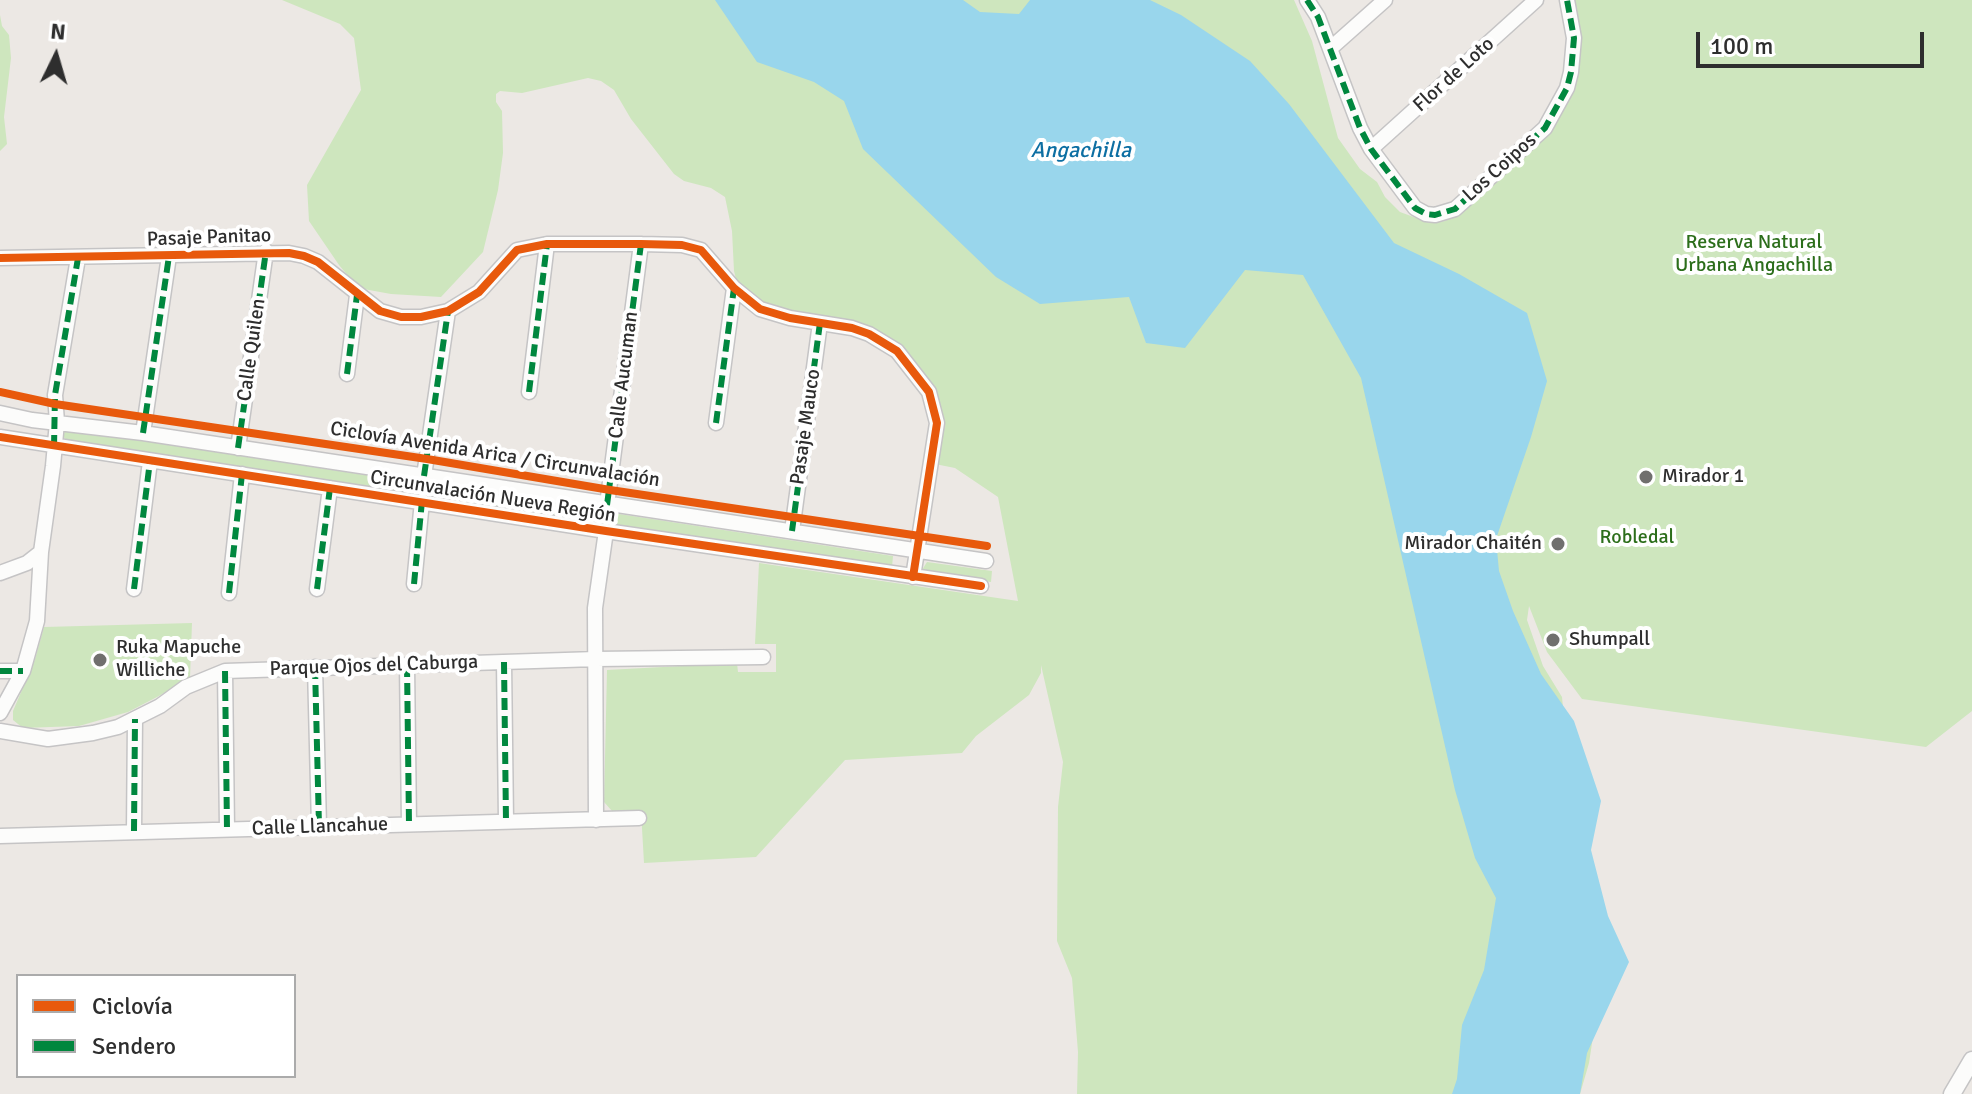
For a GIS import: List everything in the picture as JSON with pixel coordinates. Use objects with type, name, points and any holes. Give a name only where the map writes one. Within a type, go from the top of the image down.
[{"type":"street","name":"Los Coipos","points":[[1307,0],[1318,17],[1371,149],[1415,208],[1435,215],[1455,209],[1545,128],[1567,88],[1574,38],[1567,0]]},
{"type":"street","points":[[1331,48],[1385,0]]},
{"type":"street","name":"Flor de Loto","points":[[1371,149],[1536,0]]},
{"type":"street","points":[[529,392],[547,244]]},
{"type":"street","name":"Pasaje Panitao","points":[[0,258],[169,256],[266,251],[304,256],[380,311],[401,317],[421,317],[448,311],[479,292],[517,250],[547,244],[682,245],[701,250],[734,288],[760,309],[860,331],[897,351],[929,392],[937,423],[913,577]]},
{"type":"street","name":"Calle Aucuman","points":[[607,505],[641,244]]},
{"type":"street","name":"Calle Quilen","points":[[238,448],[266,251]]},
{"type":"street","points":[[143,433],[169,256]]},
{"type":"street","points":[[0,713],[23,671],[37,621],[41,552],[57,422],[55,395],[78,258]]},
{"type":"street","points":[[716,423],[734,288]]},
{"type":"street","points":[[347,374],[357,295]]},
{"type":"street","points":[[424,476],[448,311]]},
{"type":"street","name":"Pasaje Mauco","points":[[792,531],[820,323]]},
{"type":"street","name":"Circunvalación Nueva Región","points":[[0,413],[986,561]]},
{"type":"street","name":"Circunvalación Nueva Región","points":[[0,437],[981,586]]},
{"type":"street","points":[[134,589],[150,461]]},
{"type":"street","points":[[229,593],[242,474]]},
{"type":"street","points":[[317,589],[330,488]]},
{"type":"street","points":[[414,584],[422,501]]},
{"type":"street","points":[[596,820],[595,608],[606,531]]},
{"type":"street","points":[[0,573],[27,563],[41,552]]},
{"type":"street","name":"Parque Ojos del Caburga","points":[[0,731],[48,739],[118,727],[160,706],[186,687],[225,671],[763,657]]},
{"type":"street","points":[[504,662],[506,821]]},
{"type":"street","points":[[407,665],[409,824]]},
{"type":"street","points":[[315,667],[319,826]]},
{"type":"street","points":[[0,671],[23,671]]},
{"type":"street","points":[[225,671],[227,829]]},
{"type":"street","points":[[134,831],[135,719]]},
{"type":"street","name":"Calle Llancahue","points":[[0,836],[639,818]]},
{"type":"street","points":[[1952,1094],[1972,1060]]},
{"type":"green space","points":[[282,0],[1294,0],[1312,41],[1338,138],[1360,169],[1377,182],[1385,197],[1400,212],[1430,223],[1445,221],[1479,196],[1552,113],[1569,62],[1571,0],[1972,0],[1972,711],[1926,747],[1582,699],[1547,652],[1529,606],[1527,620],[1543,666],[1562,697],[1594,1030],[1580,1094],[1077,1094],[1078,1052],[1072,978],[1057,941],[1058,807],[1063,762],[1041,665],[1041,673],[1029,695],[976,736],[962,753],[845,760],[756,857],[644,863],[641,811],[612,811],[604,802],[607,670],[737,663],[738,672],[776,672],[776,644],[755,644],[759,563],[1018,601],[998,497],[955,468],[930,463],[934,425],[929,405],[901,355],[850,322],[837,318],[783,315],[739,291],[725,197],[711,188],[684,181],[674,174],[631,119],[614,90],[601,81],[588,78],[522,93],[500,91],[496,94],[496,102],[502,111],[503,153],[498,190],[483,252],[441,297],[391,294],[358,288],[309,221],[307,185],[361,90],[354,38],[340,24]]},
{"type":"green space","points":[[0,15],[2,26],[9,35],[11,58],[4,117],[7,144],[0,151]]},
{"type":"green space","points":[[65,431],[893,556],[892,567],[69,441],[63,437]]},
{"type":"green space","points":[[927,562],[992,571],[991,582],[927,573],[922,570]]},
{"type":"green space","points":[[192,623],[190,678],[157,697],[128,712],[79,726],[23,728],[13,720],[13,711],[35,659],[44,627]]},
{"type":"water","name":"Angachilla","points":[[715,0],[963,0],[980,12],[1019,14],[1030,0],[1150,0],[1181,15],[1250,61],[1289,104],[1394,243],[1459,274],[1527,313],[1547,381],[1496,539],[1499,571],[1541,674],[1574,721],[1601,801],[1591,850],[1608,916],[1629,962],[1587,1053],[1580,1094],[1452,1094],[1457,1079],[1462,1025],[1484,970],[1496,898],[1475,858],[1455,790],[1361,378],[1303,275],[1245,270],[1185,348],[1146,343],[1129,297],[1040,304],[996,277],[863,149],[844,101],[814,82],[757,62]]},
{"type":"marked path","points":[[1307,0],[1318,17],[1371,149],[1415,208],[1435,215],[1455,209],[1545,128],[1567,88],[1571,72],[1574,38],[1567,0]]},
{"type":"marked path","points":[[529,392],[547,244]]},
{"type":"marked path","points":[[607,505],[641,244]]},
{"type":"marked path","points":[[238,448],[266,251]]},
{"type":"marked path","points":[[143,433],[169,256]]},
{"type":"marked path","points":[[54,447],[55,395],[78,258]]},
{"type":"marked path","points":[[716,423],[734,288]]},
{"type":"marked path","points":[[347,374],[357,295]]},
{"type":"marked path","points":[[424,476],[448,311]]},
{"type":"marked path","points":[[792,531],[820,323]]},
{"type":"marked path","points":[[134,589],[150,461]]},
{"type":"marked path","points":[[229,593],[242,474]]},
{"type":"marked path","points":[[317,589],[330,488]]},
{"type":"marked path","points":[[414,584],[422,501]]},
{"type":"marked path","points":[[504,662],[506,821]]},
{"type":"marked path","points":[[407,665],[409,824]]},
{"type":"marked path","points":[[315,667],[319,826]]},
{"type":"marked path","points":[[0,671],[23,671]]},
{"type":"marked path","points":[[225,671],[227,829]]},
{"type":"marked path","points":[[134,831],[135,719]]},
{"type":"cycle path","points":[[0,258],[289,253],[318,262],[380,311],[401,317],[421,317],[448,311],[479,292],[517,250],[547,244],[682,245],[701,250],[734,288],[760,309],[869,334],[897,351],[929,392],[937,423],[913,577]]},
{"type":"cycle path","name":"Ciclovía Avenida Arica / Circunvalación","points":[[0,392],[55,404],[987,546]]},
{"type":"cycle path","points":[[0,437],[981,586]]},
{"type":"place","name":"Mirador 1","points":[[1646,477]]},
{"type":"place","name":"Mirador Chaitén","points":[[1558,544]]},
{"type":"place","name":"Shumpall","points":[[1553,640]]},
{"type":"place","name":"Ruka Mapuche Williche","points":[[100,660]]},
{"type":"park label","name":"Reserva Natural Urbana Angachilla","points":[[1754,254]]},
{"type":"park label","name":"Robledal","points":[[1637,538]]}]
